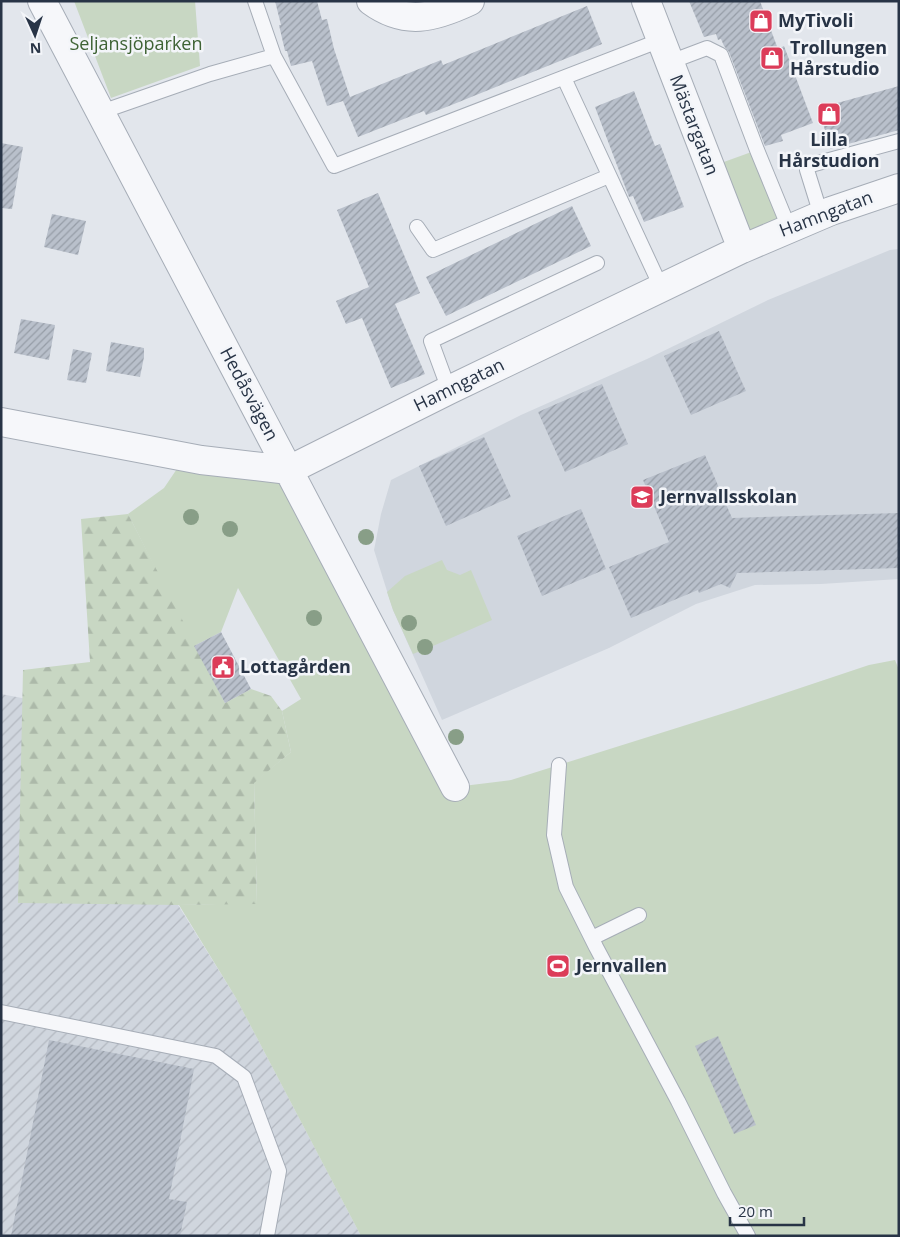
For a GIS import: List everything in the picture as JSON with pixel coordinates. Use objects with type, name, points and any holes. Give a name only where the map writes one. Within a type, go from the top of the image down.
[{"type":"street","name":"Hedåsvägen","points":[[42,1],[455,787]]},
{"type":"street","points":[[371,1],[382,9],[396,15],[411,17],[446,12],[470,1]]},
{"type":"street","name":"Mästargatan","points":[[646,1],[742,249]]},
{"type":"street","name":"Hamngatan","points":[[290,470],[449,390],[742,249],[821,215],[899,188]]},
{"type":"street","points":[[1,422],[201,460],[290,470]]},
{"type":"lane","points":[[255,1],[274,56],[334,166],[564,78],[666,51],[707,48],[721,55],[763,167],[789,228]]},
{"type":"lane","points":[[101,112],[210,74],[274,56]]},
{"type":"lane","points":[[564,78],[661,287]]},
{"type":"lane","points":[[821,215],[806,170],[811,165],[899,141]]},
{"type":"lane","points":[[417,226],[433,250],[609,176]]},
{"type":"lane","points":[[449,390],[432,341],[597,263]]},
{"type":"lane","points":[[559,765],[554,835],[566,887],[748,1236]]},
{"type":"lane","points":[[592,938],[639,915]]},
{"type":"lane","points":[[1,1012],[216,1056],[244,1077],[280,1171],[267,1236]]},
{"type":"shaded area","name":"Jernvallsskolan","points":[[899,249],[899,579],[821,584],[755,585],[696,604],[609,648],[442,720],[393,610],[374,550],[381,514],[391,480],[521,415],[647,359],[768,300],[890,250]]},
{"type":"shaded area","points":[[1,694],[53,704],[236,998],[361,1236],[1,1236]]},
{"type":"green space","name":"Seljansjöparken","points":[[74,1],[195,1],[200,66],[111,98]]},
{"type":"green space","points":[[757,150],[789,228],[742,249],[710,167]]},
{"type":"green space","name":"Jernvallen","points":[[185,457],[289,470],[455,787],[511,780],[734,710],[869,665],[895,660],[899,670],[899,1236],[361,1236],[236,998],[179,905],[257,903],[254,782],[291,752],[282,711],[301,699],[238,588],[221,632],[194,646],[128,514],[164,488]]},
{"type":"green space","points":[[128,514],[225,703],[251,689],[271,696],[282,711],[291,752],[254,783],[257,904],[18,903],[23,670],[90,662],[81,519]]},
{"type":"green space","points":[[442,560],[447,570],[460,575],[471,570],[492,620],[433,646],[432,651],[422,655],[418,652],[413,654],[387,592],[405,576]]},
{"type":"building","points":[[275,1],[317,1],[322,20],[327,19],[334,49],[350,97],[441,60],[443,65],[587,6],[602,44],[426,115],[424,111],[358,137],[343,101],[327,106],[312,61],[291,66],[287,51],[285,51]]},
{"type":"building","points":[[689,1],[760,1],[778,49],[784,46],[813,123],[781,135],[783,141],[765,146],[729,52],[721,39],[718,40],[716,34],[704,37]]},
{"type":"building","points":[[899,86],[899,130],[830,149],[819,108]]},
{"type":"building","points":[[634,91],[655,146],[660,144],[684,207],[644,222],[633,196],[629,197],[595,107]]},
{"type":"building","points":[[1,143],[23,147],[12,209],[1,208]]},
{"type":"building","points":[[378,193],[420,293],[395,304],[425,374],[391,388],[362,318],[346,324],[336,301],[369,287],[337,210]]},
{"type":"building","points":[[572,206],[591,246],[446,316],[426,277]]},
{"type":"building","points":[[52,214],[86,221],[78,255],[44,247]]},
{"type":"building","points":[[21,319],[55,325],[49,360],[14,353]]},
{"type":"building","points":[[719,331],[746,391],[691,415],[664,356]]},
{"type":"building","points":[[111,342],[144,348],[140,377],[106,371]]},
{"type":"building","points":[[73,349],[92,353],[86,383],[67,380]]},
{"type":"building","points":[[602,384],[628,444],[565,472],[538,412]]},
{"type":"building","points":[[484,437],[511,497],[446,526],[419,466]]},
{"type":"building","name":"Jernvallsskolan","points":[[705,455],[732,518],[899,513],[899,568],[737,573],[730,588],[721,584],[699,593],[698,590],[631,618],[609,567],[669,542],[643,480]]},
{"type":"building","points":[[581,509],[606,569],[542,596],[517,536]]},
{"type":"building","name":"Lottagården","points":[[221,632],[251,689],[225,703],[194,646]]},
{"type":"building","points":[[718,1036],[756,1125],[734,1134],[695,1046]]},
{"type":"building","points":[[49,1040],[194,1069],[169,1199],[187,1202],[180,1236],[11,1236]]},
{"type":"place","name":"MyTivoli","points":[[761,21]]},
{"type":"place","name":"Trollungen Hårstudio","points":[[772,58]]},
{"type":"place","name":"Lilla Hårstudion","points":[[829,114]]},
{"type":"place","name":"Jernvallsskolan","points":[[642,497]]},
{"type":"place","name":"Lottagården","points":[[223,667]]},
{"type":"place","name":"Jernvallen","points":[[558,966]]}]
